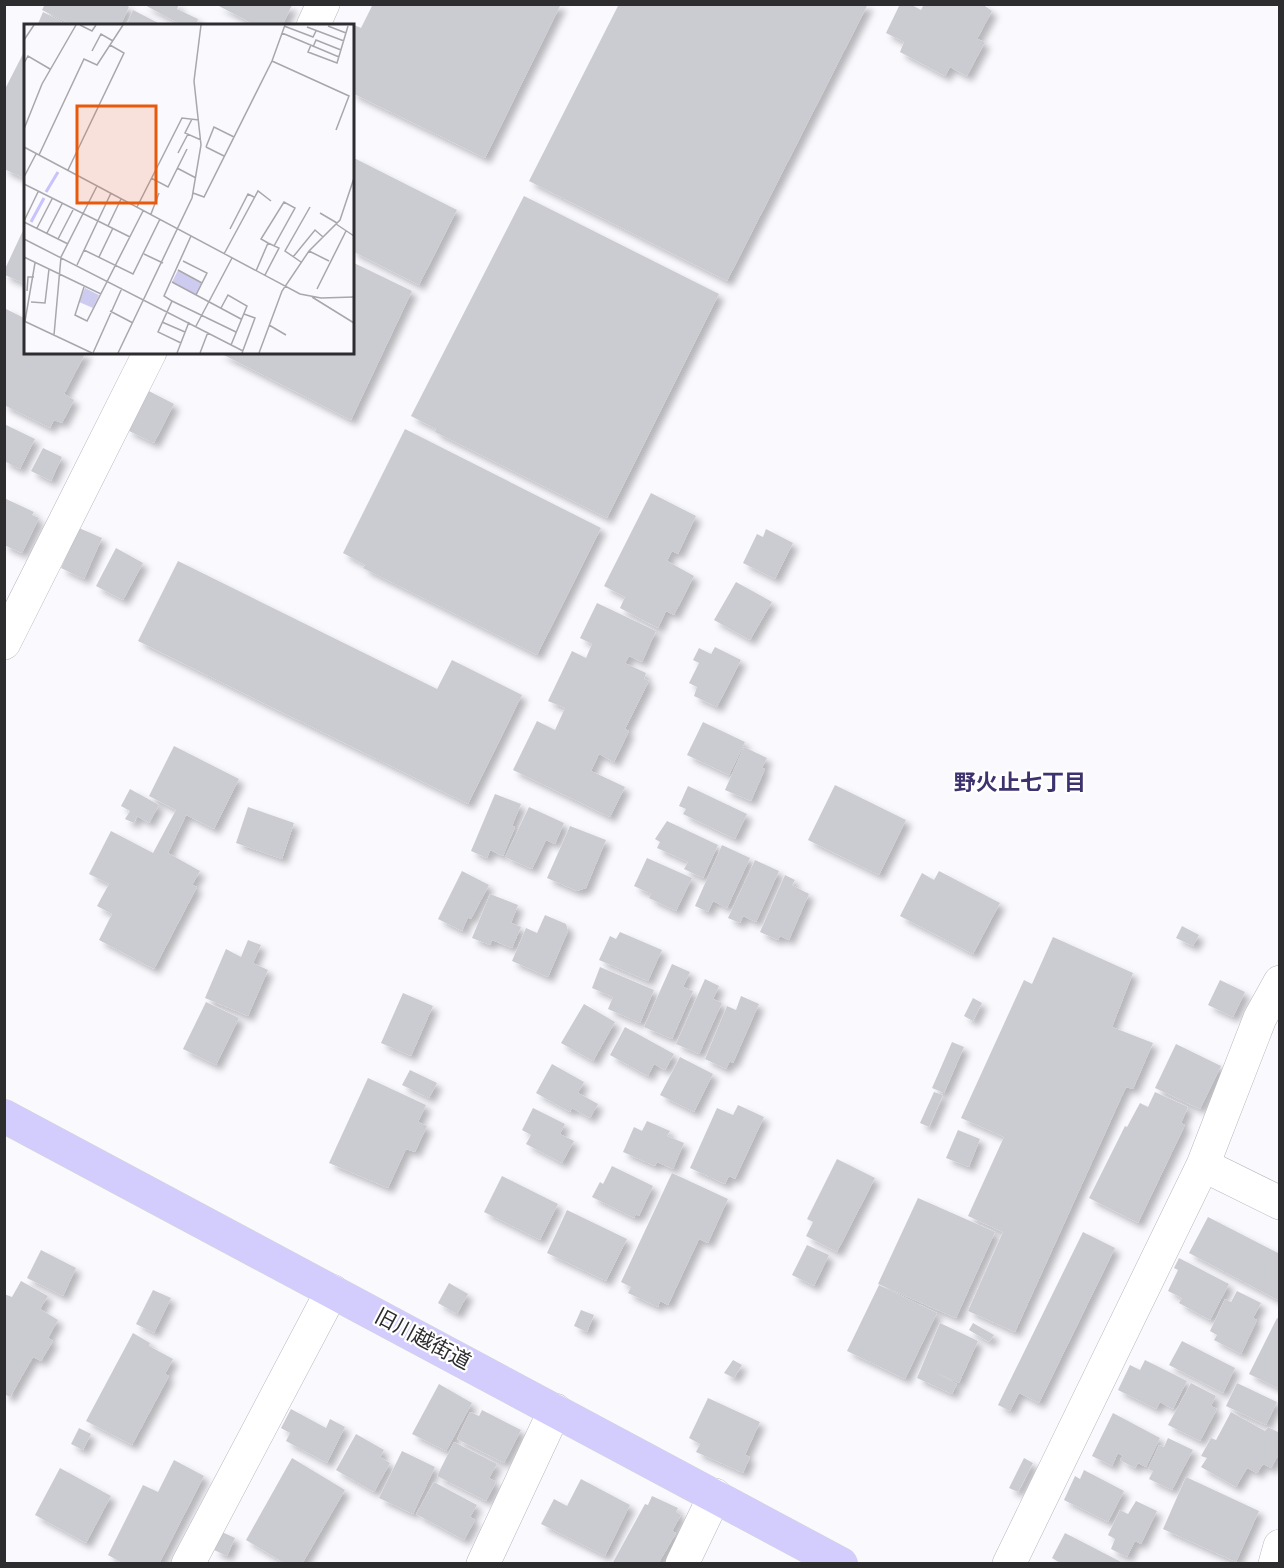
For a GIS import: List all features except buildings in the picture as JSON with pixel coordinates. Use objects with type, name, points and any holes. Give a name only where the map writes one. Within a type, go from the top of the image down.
[{"type":"main road","name":"旧川越街道","points":[[4,1116],[841,1563]]},
{"type":"street","points":[[314,24],[323,4]]},
{"type":"street","points":[[4,643],[149,354]]},
{"type":"street","points":[[1009,1563],[1203,1165],[1260,1018],[1280,982]]},
{"type":"street","points":[[1203,1165],[1280,1203]]},
{"type":"street","points":[[188,1563],[332,1291]]},
{"type":"street","points":[[483,1563],[555,1410]]},
{"type":"street","points":[[682,1563],[715,1495]]},
{"type":"street","points":[[1275,1563],[1280,1546]]},
{"type":"district","name":"野火止七丁目","points":[[1020,782]]}]
